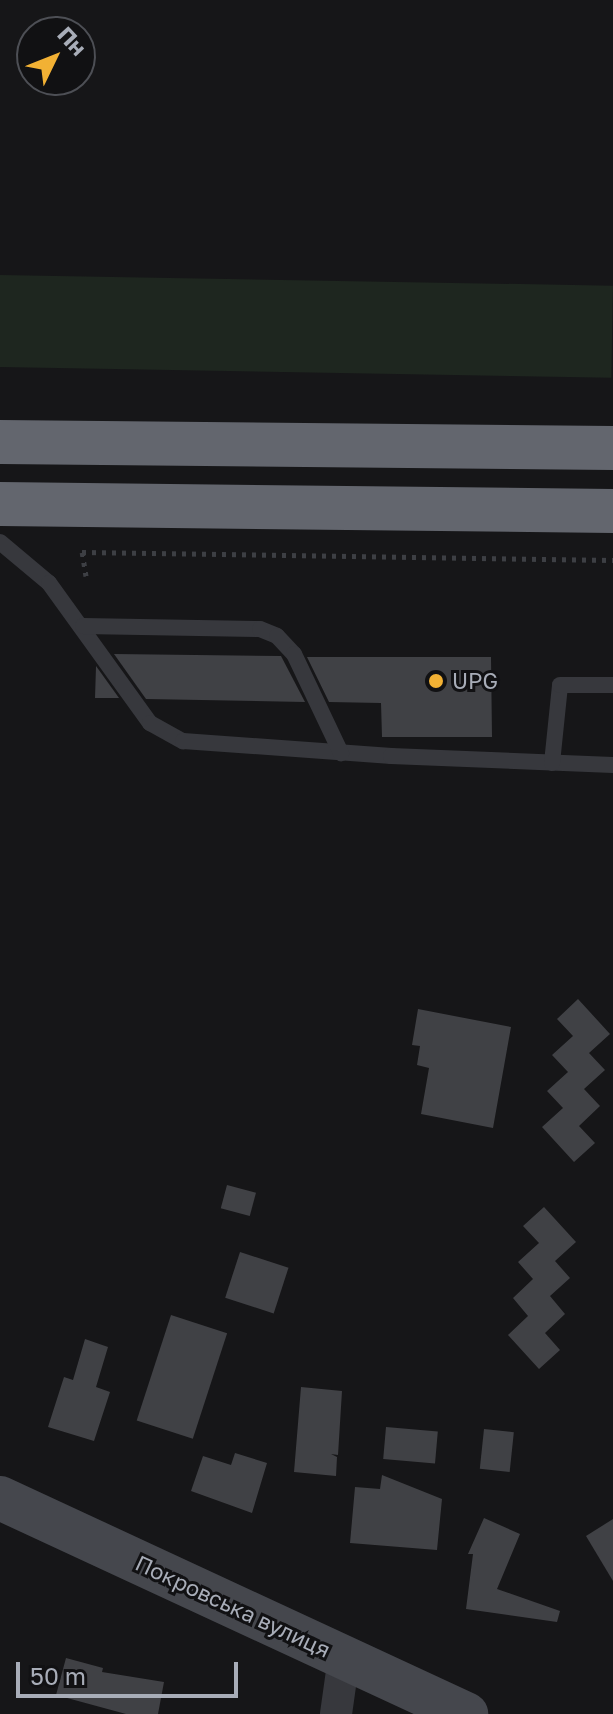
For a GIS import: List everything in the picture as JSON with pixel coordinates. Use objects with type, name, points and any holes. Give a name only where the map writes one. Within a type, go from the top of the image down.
[{"type":"highway","points":[[0,442],[613,448]]},
{"type":"highway","points":[[0,504],[613,511]]},
{"type":"street","name":"Покровська вулиця","points":[[0,1498],[466,1714]]},
{"type":"street","points":[[336,1714],[344,1657]]},
{"type":"lane","points":[[0,542],[49,583],[83,626],[150,723],[183,741],[341,753],[613,765]]},
{"type":"lane","points":[[83,626],[260,629],[277,636],[294,654],[341,753]]},
{"type":"lane","points":[[552,763],[560,685],[613,685]]},
{"type":"path","points":[[86,576],[82,552],[613,560]]},
{"type":"shaded area","points":[[0,275],[613,286],[611,378],[0,367]]},
{"type":"building","points":[[114,654],[281,656],[305,702],[146,699]]},
{"type":"building","name":"UPG","points":[[307,657],[491,657],[492,737],[382,737],[381,703],[329,702]]},
{"type":"building","points":[[96,666],[119,698],[95,698]]},
{"type":"building","points":[[578,999],[610,1034],[589,1053],[605,1070],[584,1089],[600,1106],[579,1126],[595,1143],[574,1162],[542,1127],[563,1108],[547,1091],[568,1072],[552,1055],[573,1036],[557,1019]]},
{"type":"building","points":[[418,1009],[511,1027],[493,1128],[421,1114],[429,1068],[417,1065],[420,1046],[412,1045]]},
{"type":"building","points":[[227,1185],[256,1193],[250,1216],[221,1208]]},
{"type":"building","points":[[544,1207],[576,1242],[555,1261],[570,1278],[550,1296],[565,1314],[545,1333],[560,1350],[539,1369],[508,1335],[528,1316],[513,1298],[533,1279],[518,1262],[539,1243],[523,1226]]},
{"type":"building","points":[[240,1252],[289,1268],[274,1313],[225,1298]]},
{"type":"building","points":[[171,1315],[227,1333],[193,1439],[137,1421]]},
{"type":"building","points":[[85,1339],[108,1347],[96,1387],[110,1392],[94,1441],[48,1427],[64,1377],[73,1380]]},
{"type":"building","points":[[301,1387],[342,1391],[338,1455],[331,1454],[337,1457],[336,1476],[294,1472]]},
{"type":"building","points":[[386,1427],[438,1432],[435,1463],[383,1459]]},
{"type":"building","points":[[484,1429],[514,1432],[510,1472],[480,1469]]},
{"type":"building","points":[[235,1453],[267,1463],[252,1513],[191,1491],[203,1456],[231,1465]]},
{"type":"building","points":[[382,1475],[442,1499],[437,1550],[350,1543],[355,1487],[380,1489]]},
{"type":"building","points":[[484,1518],[520,1534],[497,1589],[560,1611],[557,1622],[466,1609],[473,1554],[468,1554]]},
{"type":"building","points":[[613,1519],[613,1581],[586,1536]]},
{"type":"building","points":[[66,1658],[103,1668],[102,1672],[164,1682],[158,1714],[126,1714],[56,1695]]},
{"type":"place","name":"UPG","points":[[436,681]]}]
